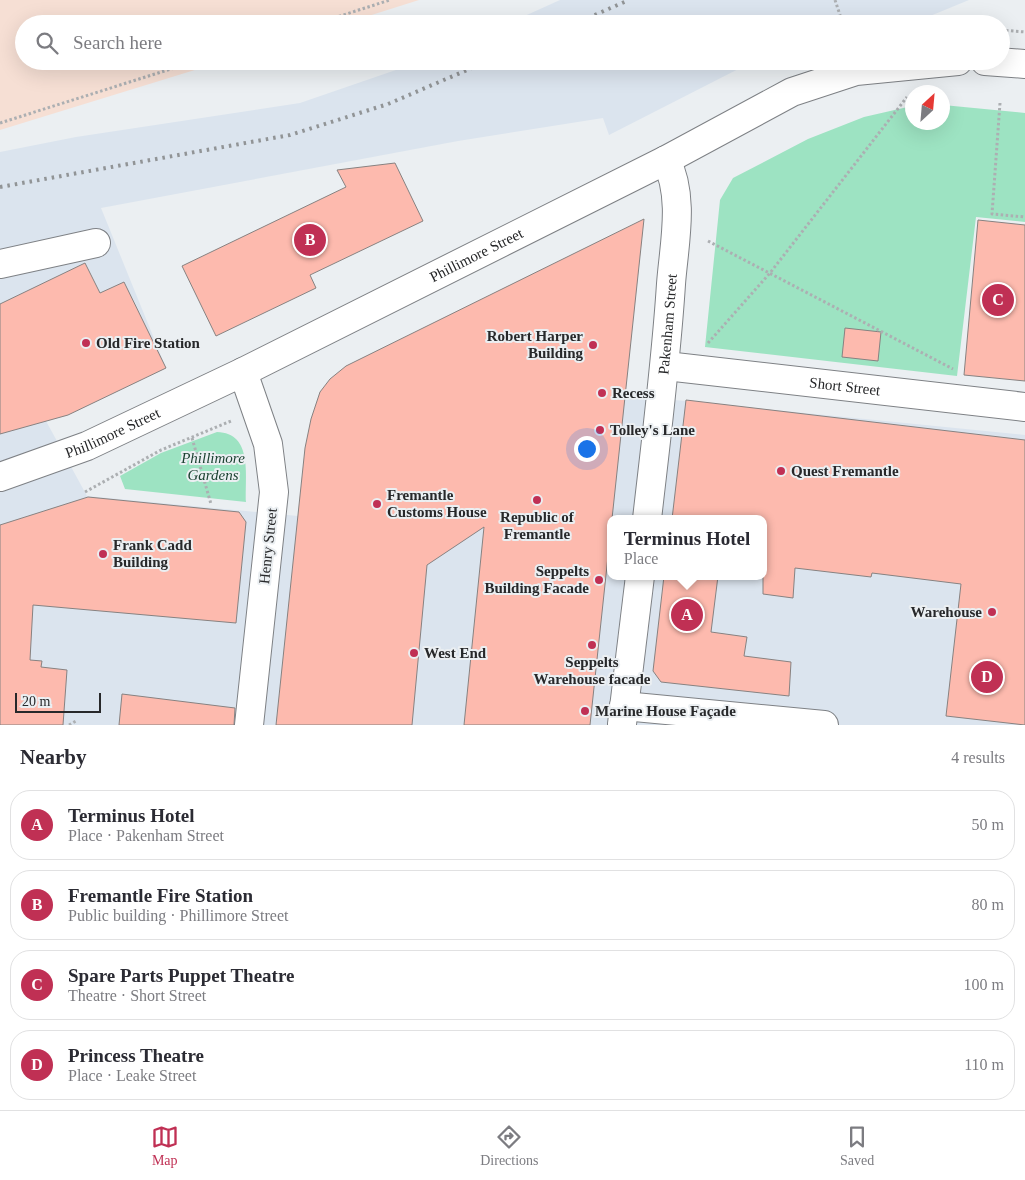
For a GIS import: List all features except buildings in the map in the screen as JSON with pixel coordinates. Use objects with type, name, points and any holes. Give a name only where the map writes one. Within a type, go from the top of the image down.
[{"type":"street","points":[[1010,63],[1025,64]]},
{"type":"street","name":"Phillimore Street","points":[[0,477],[87,446],[243,372],[666,160],[801,89],[856,71],[866,70]]},
{"type":"street","name":"Pakenham Street","points":[[647,515],[666,366],[676,214],[673,175],[666,160]]},
{"type":"street","points":[[0,264],[96,242]]},
{"type":"street","name":"Short Street","points":[[666,366],[1025,407]]},
{"type":"street","name":"Henry Street","points":[[243,372],[268,444],[274,492],[249,725]]},
{"type":"street","points":[[640,580],[623,716],[824,725]]},
{"type":"path","points":[[343,15],[390,0]]},
{"type":"path","points":[[834,0],[840,15]]},
{"type":"path","points":[[1010,31],[1025,32]]},
{"type":"path","points":[[0,123],[168,70]]},
{"type":"path","points":[[705,347],[770,273],[905,100]]},
{"type":"path","points":[[1000,103],[992,214],[1025,217]]},
{"type":"path","points":[[708,241],[955,370],[954,375]]},
{"type":"path","points":[[85,492],[161,450],[231,421]]},
{"type":"path","points":[[192,438],[211,504]]},
{"type":"path","points":[[69,725],[76,721]]},
{"type":"shaded area","points":[[0,0],[419,0],[372,15],[15,15],[15,70],[195,70],[0,130]]},
{"type":"shaded area","points":[[560,0],[969,0],[932,15],[527,15]]},
{"type":"shaded area","points":[[396,70],[736,70],[609,135],[603,118],[458,141],[101,208],[166,368],[66,416],[46,421],[87,496],[298,516],[311,419],[320,392],[625,395],[1025,435],[1025,725],[0,725],[0,152],[76,137],[300,103]]},
{"type":"green space","points":[[950,106],[1025,113],[1025,222],[976,217],[957,376],[705,347],[720,200],[733,178],[808,139],[864,117],[905,108],[905,130],[950,130]]},
{"type":"green space","name":"Phillimore Gardens","points":[[217,432],[229,434],[242,447],[246,468],[246,502],[125,489],[120,476],[161,453]]},
{"type":"railway","points":[[595,15],[629,0]]},
{"type":"railway","points":[[0,187],[290,135],[388,104],[467,70]]},
{"type":"place","name":"Fremantle Fire Station","points":[[310,240]]},
{"type":"place","name":"Spare Parts Puppet Theatre","points":[[998,300]]},
{"type":"place","name":"Old Fire Station","points":[[86,343]]},
{"type":"place","name":"Robert Harper Building","points":[[593,345]]},
{"type":"place","name":"Recess","points":[[602,393]]},
{"type":"place","name":"Tolley's Lane","points":[[600,430]]},
{"type":"place","name":"Quest Fremantle","points":[[781,471]]},
{"type":"place","name":"Republic of Fremantle","points":[[537,500]]},
{"type":"place","name":"Fremantle Customs House","points":[[377,504]]},
{"type":"place","name":"Frank Cadd Building","points":[[103,554]]},
{"type":"place","name":"Seppelts Building Facade","points":[[599,580]]},
{"type":"place","name":"Warehouse","points":[[992,612]]},
{"type":"place","name":"Terminus Hotel","points":[[687,615]]},
{"type":"place","name":"Seppelts Warehouse facade","points":[[592,645]]},
{"type":"place","name":"West End","points":[[414,653]]},
{"type":"place","name":"Princess Theatre","points":[[987,677]]},
{"type":"place","name":"Marine House Façade","points":[[585,711]]}]
